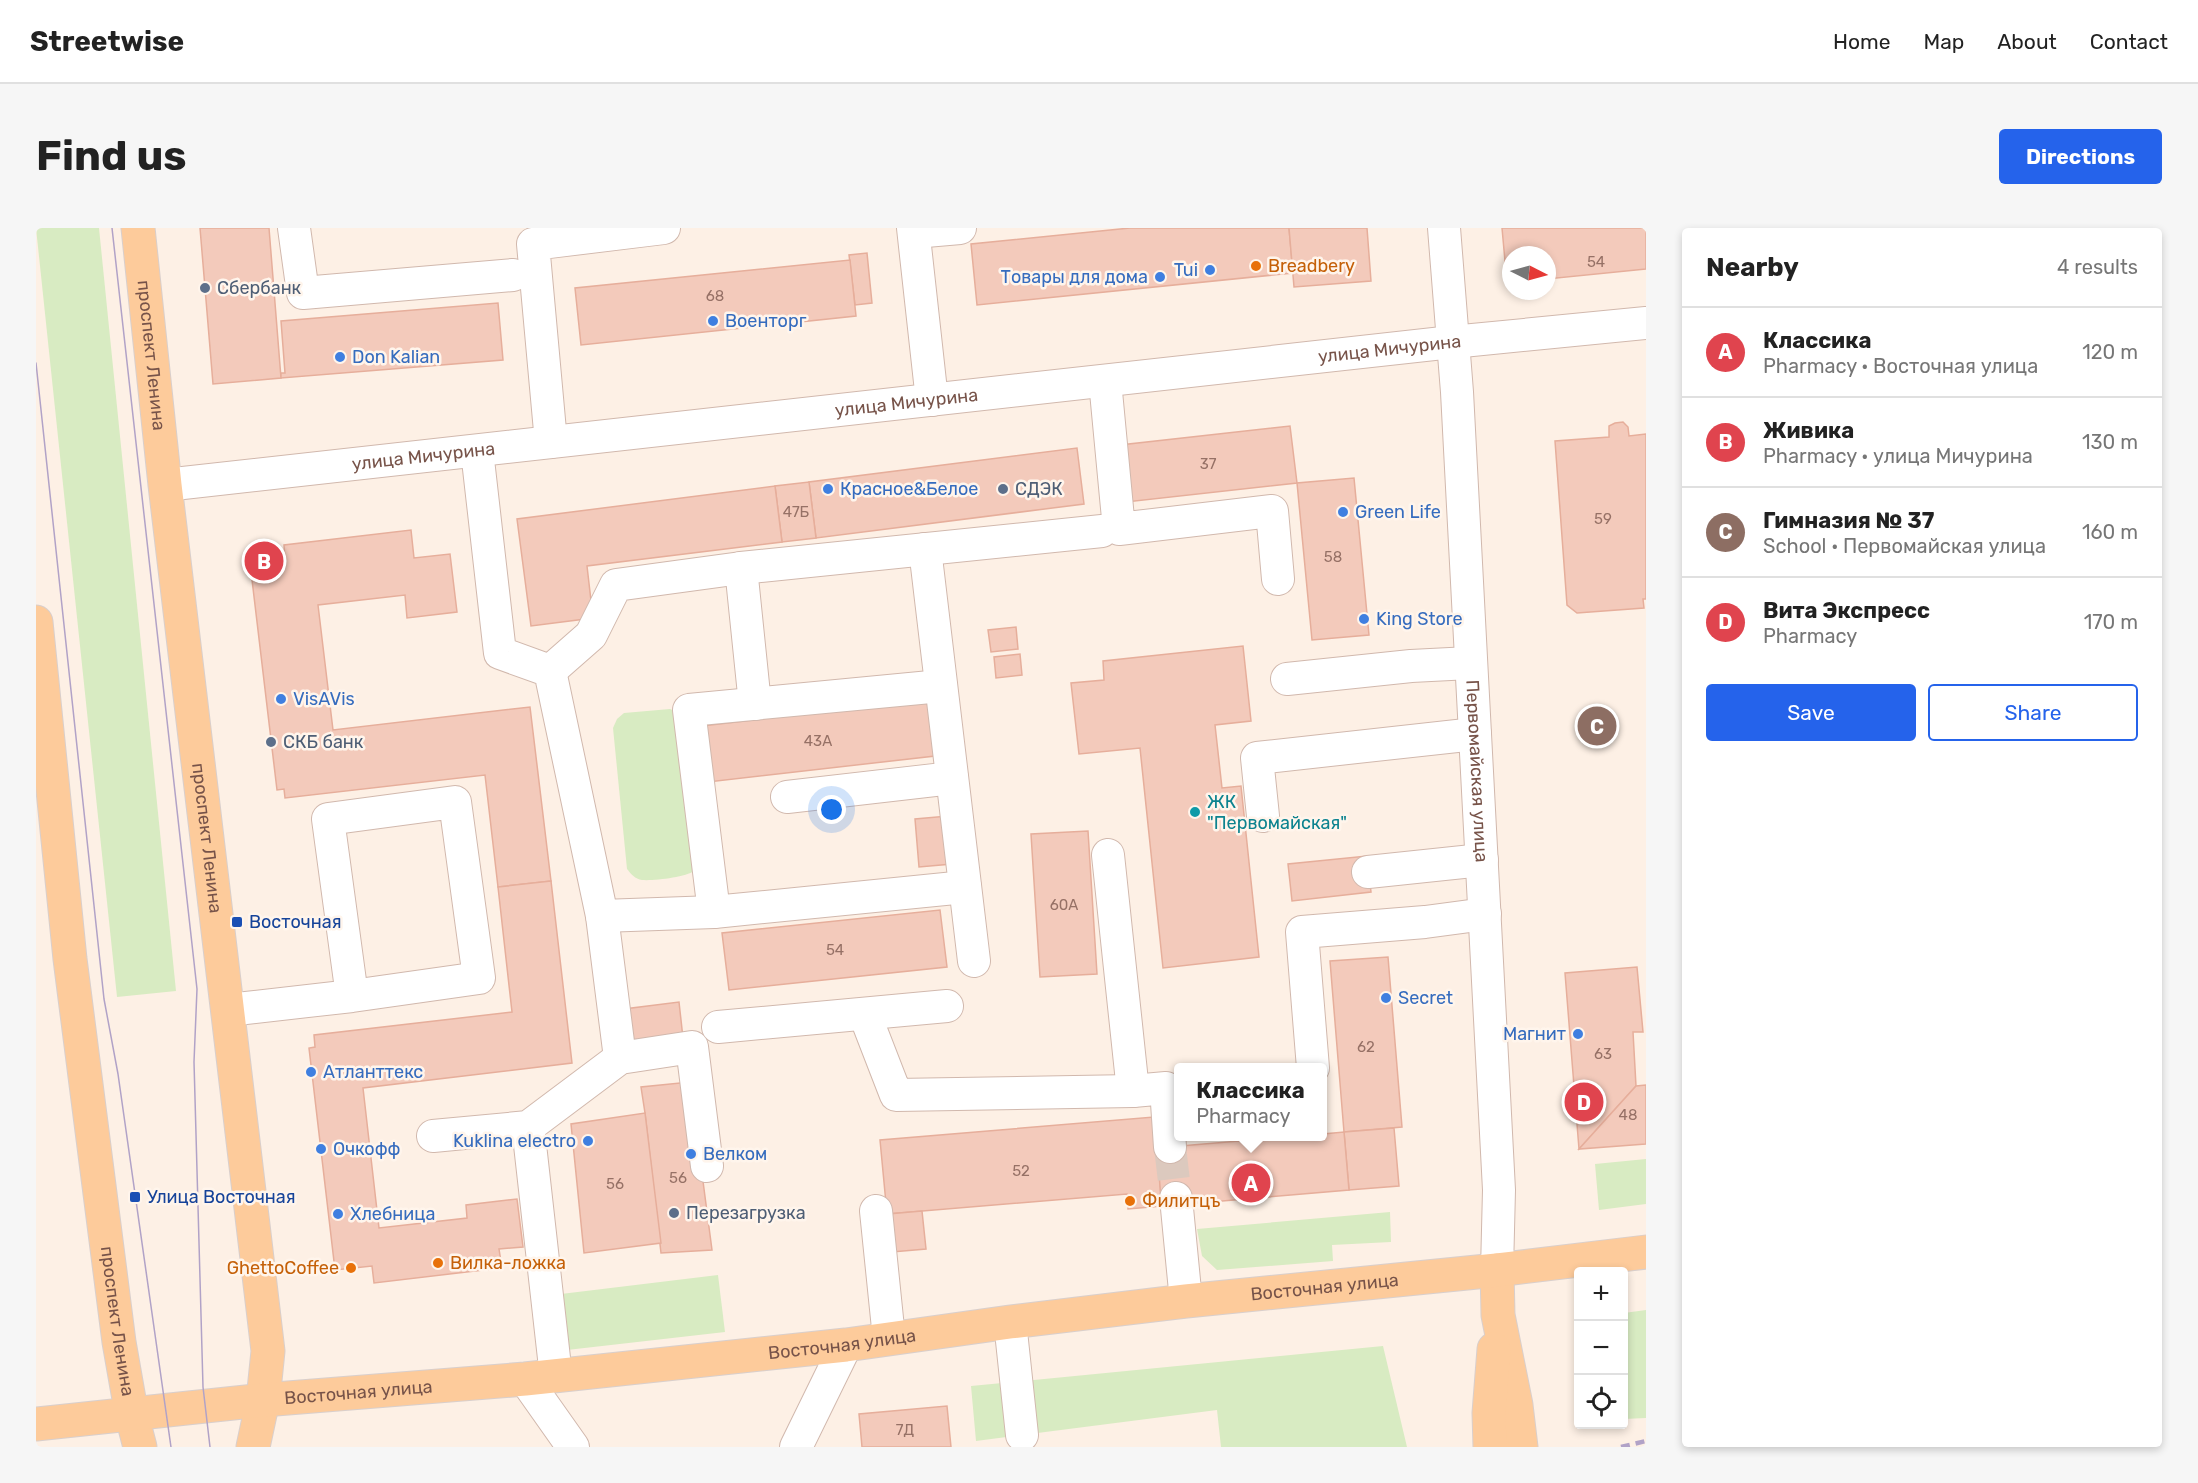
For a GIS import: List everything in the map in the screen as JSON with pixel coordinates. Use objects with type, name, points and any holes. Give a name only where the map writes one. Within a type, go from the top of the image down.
[{"type":"main road","name":"проспект Ленина","points":[[138,228],[165,485],[268,1352],[263,1400],[253,1447]]},
{"type":"main road","name":"проспект Ленина","points":[[37,633],[70,959],[119,1342],[140,1447]]},
{"type":"main road","name":"Восточная улица","points":[[36,1424],[132,1416],[263,1400],[541,1378],[846,1345],[1186,1301],[1497,1270],[1646,1252]]},
{"type":"main road","name":"Первомайская улица","points":[[1490,1447],[1491,1390],[1498,1315],[1497,1270]]},
{"type":"main road","name":"Первомайская улица","points":[[1498,1315],[1516,1405],[1521,1447]]},
{"type":"street","points":[[294,228],[303,293],[513,275]]},
{"type":"street","points":[[551,442],[533,244],[664,228]]},
{"type":"street","points":[[932,400],[914,230],[960,228]]},
{"type":"street","name":"Первомайская улица","points":[[1444,228],[1457,392],[1485,914],[1499,1190],[1497,1270]]},
{"type":"street","name":"улица Мичурина","points":[[165,485],[1452,342],[1646,323]]},
{"type":"street","points":[[1105,381],[1119,529],[1272,511],[1278,579]]},
{"type":"street","points":[[477,451],[500,653],[550,671]]},
{"type":"street","points":[[550,671],[591,635],[615,585],[741,568],[1102,531]]},
{"type":"street","points":[[926,549],[974,961]]},
{"type":"street","points":[[741,568],[755,704]]},
{"type":"street","points":[[1287,679],[1411,666],[1470,663]]},
{"type":"street","points":[[550,671],[602,916],[620,1058]]},
{"type":"street","points":[[714,912],[689,710],[942,686]]},
{"type":"street","points":[[1263,816],[1257,758],[1475,734]]},
{"type":"street","points":[[787,797],[952,778]]},
{"type":"street","points":[[228,1010],[352,996],[479,978],[455,802],[328,819],[352,996]]},
{"type":"street","points":[[1108,855],[1133,1091]]},
{"type":"street","points":[[1368,872],[1482,860]]},
{"type":"street","points":[[602,916],[714,912],[965,887]]},
{"type":"street","points":[[1313,1063],[1302,932],[1425,922],[1485,914]]},
{"type":"street","points":[[718,1027],[947,1006]]},
{"type":"street","points":[[865,1015],[896,1095],[1133,1091],[1166,1088],[1170,1147]]},
{"type":"street","points":[[433,1136],[528,1127],[620,1058],[692,1047],[707,1166]]},
{"type":"street","points":[[528,1127],[541,1378],[573,1447]]},
{"type":"street","points":[[1176,1198],[1186,1301]]},
{"type":"street","points":[[876,1211],[890,1338]]},
{"type":"street","points":[[1010,1322],[1022,1435]]},
{"type":"street","points":[[796,1447],[846,1345]]},
{"type":"green space","points":[[36,228],[99,228],[176,991],[117,997]]},
{"type":"green space","points":[[670,709],[679,713],[694,871],[670,878],[642,880],[627,869],[613,728],[617,719],[624,713]]},
{"type":"green space","points":[[1646,1159],[1646,1204],[1599,1210],[1595,1164]]},
{"type":"green space","points":[[1390,1212],[1391,1242],[1332,1245],[1333,1261],[1217,1270],[1202,1256],[1197,1229]]},
{"type":"green space","points":[[718,1275],[725,1332],[567,1350],[561,1294]]},
{"type":"green space","points":[[1646,1310],[1646,1418],[1628,1419],[1628,1312]]},
{"type":"green space","points":[[1383,1346],[1407,1447],[1221,1447],[1217,1410],[976,1441],[971,1386]]},
{"type":"building","points":[[200,228],[269,228],[281,378],[213,384]]},
{"type":"building","points":[[1130,228],[1289,228],[1293,273],[977,305],[971,244]]},
{"type":"building","points":[[1289,228],[1367,228],[1371,281],[1294,287]]},
{"type":"building","points":[[1502,228],[1646,228],[1646,269],[1556,278],[1556,246],[1504,246]]},
{"type":"building","points":[[867,253],[872,303],[855,305],[849,255]]},
{"type":"building","points":[[850,260],[856,316],[581,345],[575,288]]},
{"type":"building","points":[[498,303],[503,360],[281,378],[281,373],[285,373],[281,321]]},
{"type":"building","points":[[1623,422],[1628,427],[1629,436],[1646,434],[1646,599],[1643,599],[1644,608],[1577,613],[1567,605],[1555,441],[1609,437],[1609,426]]},
{"type":"building","points":[[1290,426],[1297,483],[1126,502],[1120,445]]},
{"type":"building","points":[[1077,448],[1084,504],[816,538],[809,482]]},
{"type":"building","points":[[1354,478],[1369,635],[1312,640],[1297,483]]},
{"type":"building","points":[[809,482],[816,538],[782,542],[775,486]]},
{"type":"building","points":[[775,486],[782,542],[587,566],[593,618],[531,626],[517,519]]},
{"type":"building","points":[[411,530],[414,558],[450,554],[457,612],[407,618],[405,595],[318,605],[333,730],[530,707],[551,881],[498,887],[485,775],[285,798],[284,789],[277,790],[250,563],[285,558],[284,545]]},
{"type":"building","points":[[1016,627],[1018,649],[991,652],[988,630]]},
{"type":"building","name":"ЖК \"Первомайская\"","points":[[1243,646],[1251,721],[1215,725],[1222,788],[1241,786],[1259,957],[1163,968],[1140,748],[1079,754],[1071,683],[1104,680],[1103,661]]},
{"type":"building","points":[[1020,654],[1022,675],[996,678],[994,657]]},
{"type":"building","points":[[929,699],[935,756],[708,782],[702,726]]},
{"type":"building","points":[[948,816],[952,864],[919,867],[915,819]]},
{"type":"building","points":[[1088,831],[1097,974],[1040,977],[1031,834]]},
{"type":"building","points":[[1367,856],[1371,892],[1292,901],[1288,864]]},
{"type":"building","points":[[551,881],[572,1063],[363,1088],[379,1228],[467,1218],[466,1205],[517,1199],[523,1247],[499,1249],[502,1268],[374,1283],[372,1266],[335,1270],[309,1048],[315,1047],[314,1035],[512,1012],[498,887]]},
{"type":"building","points":[[940,910],[947,967],[729,990],[722,933]]},
{"type":"building","points":[[1388,957],[1402,1127],[1344,1132],[1330,961]]},
{"type":"building","points":[[1637,967],[1643,1032],[1633,1032],[1636,1086],[1579,1149],[1565,973]]},
{"type":"building","points":[[679,1002],[683,1038],[629,1045],[624,1009]]},
{"type":"building","points":[[690,1082],[712,1250],[661,1253],[641,1087]]},
{"type":"building","points":[[1646,1085],[1646,1144],[1579,1149],[1636,1086]]},
{"type":"building","points":[[645,1113],[661,1243],[584,1253],[571,1124]]},
{"type":"building","points":[[1154,1117],[1162,1206],[1128,1209],[1127,1194],[887,1214],[880,1140]]},
{"type":"building","points":[[1394,1128],[1399,1186],[1349,1190],[1344,1132]]},
{"type":"building","points":[[1344,1132],[1349,1190],[1187,1204],[1161,1199],[1157,1148],[1239,1141],[1327,1141],[1327,1134]]},
{"type":"building","points":[[922,1211],[926,1249],[892,1252],[888,1214]]},
{"type":"building","points":[[947,1406],[951,1447],[862,1447],[859,1414]]},
{"type":"tunnel","points":[[1170,1147],[1176,1198]]},
{"type":"tram line","points":[[112,228],[197,989],[194,1062],[203,1387],[210,1447]]},
{"type":"tram line","points":[[36,363],[104,999],[118,1074],[171,1447]]},
{"type":"railway","points":[[1621,1447],[1646,1441]]},
{"type":"place","name":"Breadbery","points":[[1256,266]]},
{"type":"place","name":"Tui","points":[[1210,270]]},
{"type":"place","name":"Товары для дома","points":[[1160,277]]},
{"type":"place","name":"Сбербанк","points":[[205,288]]},
{"type":"place","name":"Военторг","points":[[713,321]]},
{"type":"place","name":"Don Kalian","points":[[340,357]]},
{"type":"place","name":"Красное&Белое","points":[[828,489]]},
{"type":"place","name":"СДЭК","points":[[1003,489]]},
{"type":"place","name":"Green Life","points":[[1343,512]]},
{"type":"place","name":"Живика","points":[[264,561]]},
{"type":"place","name":"King Store","points":[[1364,619]]},
{"type":"place","name":"VisAVis","points":[[281,699]]},
{"type":"place","name":"Гимназия № 37","points":[[1597,726]]},
{"type":"place","name":"СКБ банк","points":[[271,742]]},
{"type":"place","name":"ЖК \"Первомайская\"","points":[[1195,812]]},
{"type":"place","name":"Восточная","points":[[237,922]]},
{"type":"place","name":"Secret","points":[[1386,998]]},
{"type":"place","name":"Магнит","points":[[1578,1034]]},
{"type":"place","name":"Атланттекс","points":[[311,1072]]},
{"type":"place","name":"Вита Экспресс","points":[[1584,1102]]},
{"type":"place","name":"Kuklina electro","points":[[588,1141]]},
{"type":"place","name":"Очкофф","points":[[321,1149]]},
{"type":"place","name":"Велком","points":[[691,1154]]},
{"type":"place","name":"Классика","points":[[1251,1183]]},
{"type":"place","name":"Улица Восточная","points":[[135,1197]]},
{"type":"place","name":"Филитцъ","points":[[1130,1201]]},
{"type":"place","name":"Перезагрузка","points":[[674,1213]]},
{"type":"place","name":"Хлебница","points":[[338,1214]]},
{"type":"place","name":"Вилка-ложка","points":[[438,1263]]},
{"type":"place","name":"GhettoCoffee","points":[[351,1268]]}]
